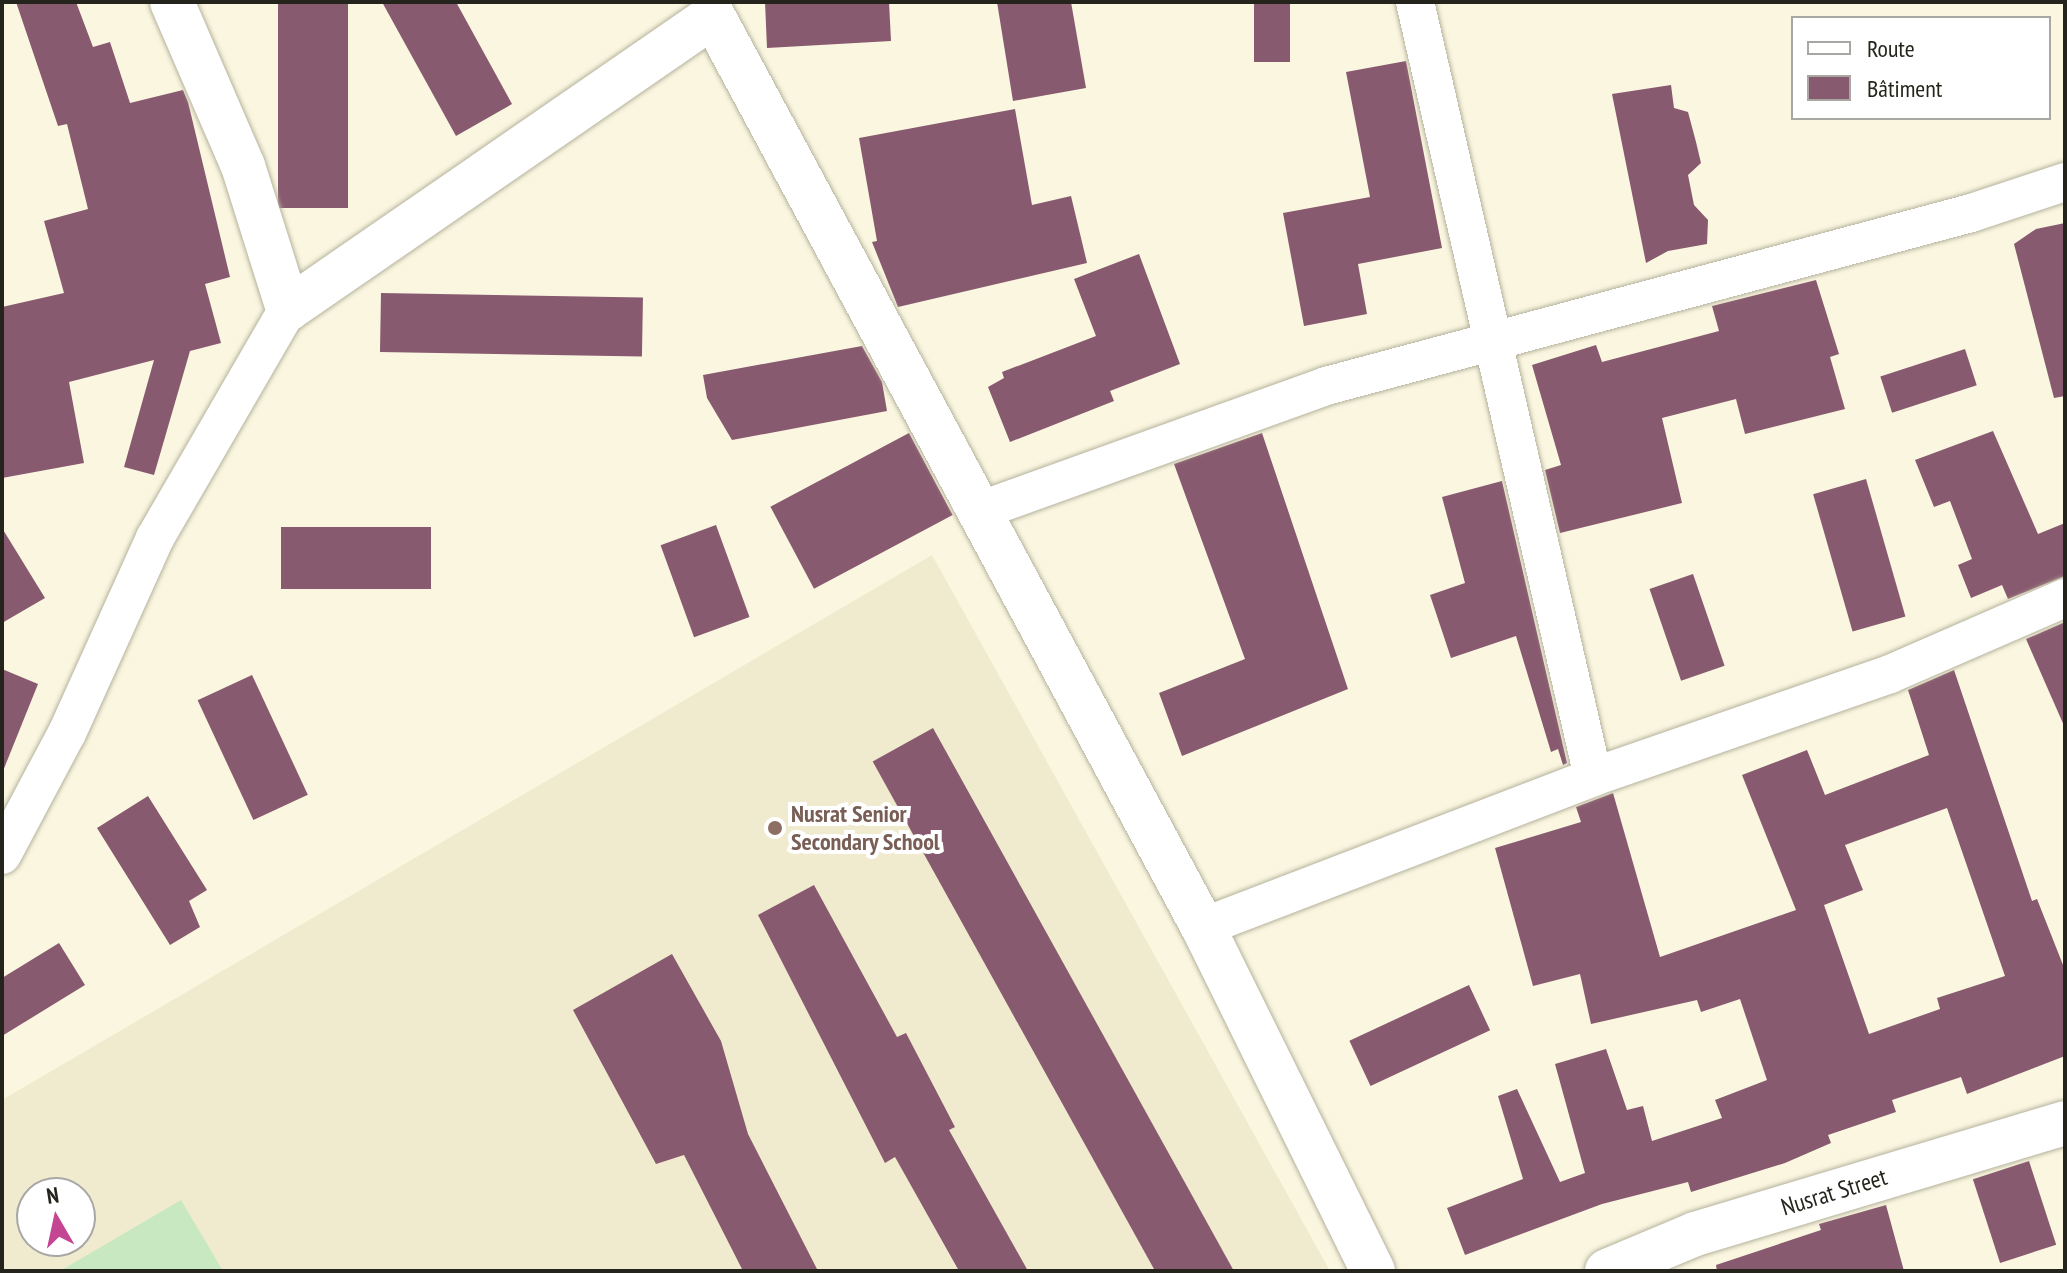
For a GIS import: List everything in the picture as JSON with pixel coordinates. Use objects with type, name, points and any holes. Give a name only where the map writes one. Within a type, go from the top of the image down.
[{"type":"street","points":[[172,2],[243,166],[288,309]]},
{"type":"street","points":[[1415,2],[1593,777]]},
{"type":"street","points":[[2,855],[67,733],[155,538],[288,309],[712,7],[1203,927],[1373,1271]]},
{"type":"street","points":[[979,511],[1326,386],[1971,213],[2065,182]]},
{"type":"street","points":[[1203,927],[1593,777],[1890,674],[2065,598]]},
{"type":"street","name":"Nusrat Street","points":[[1607,1271],[1695,1234],[2065,1123]]},
{"type":"shaded area","name":"Nusrat Senior Secondary School","points":[[932,555],[1330,1271],[2,1271],[2,1100]]},
{"type":"green space","points":[[181,1200],[223,1271],[60,1271],[84,1257],[96,1257],[96,1250]]},
{"type":"building","points":[[16,2],[76,2],[93,47],[110,42],[130,103],[183,90],[188,102],[230,277],[205,284],[221,343],[190,351],[154,475],[124,467],[154,360],[69,382],[84,463],[2,478],[2,307],[64,293],[44,221],[88,209],[67,124],[58,126]]},
{"type":"building","points":[[278,2],[348,2],[348,208],[278,208]]},
{"type":"building","points":[[382,2],[456,2],[512,104],[456,136]]},
{"type":"building","points":[[765,2],[889,2],[891,41],[767,48]]},
{"type":"building","points":[[997,2],[1071,2],[1086,88],[1013,101]]},
{"type":"building","points":[[1254,2],[1290,2],[1290,62],[1254,62]]},
{"type":"building","points":[[1406,61],[1442,248],[1358,264],[1367,314],[1304,326],[1283,213],[1370,197],[1346,72]]},
{"type":"building","points":[[1671,85],[1674,108],[1688,112],[1701,163],[1688,175],[1694,205],[1708,220],[1707,244],[1668,251],[1646,263],[1612,94]]},
{"type":"building","points":[[1015,109],[1032,205],[1071,196],[1087,263],[898,307],[872,242],[877,241],[859,138]]},
{"type":"building","points":[[2065,223],[2065,396],[2054,398],[2014,244],[2036,229]]},
{"type":"building","points":[[1139,254],[1180,364],[1110,391],[1114,401],[1010,442],[988,387],[1004,378],[1002,372],[1096,336],[1074,279]]},
{"type":"building","points":[[1816,280],[1839,354],[1830,357],[1845,409],[1745,434],[1736,399],[1662,418],[1682,503],[1560,533],[1545,470],[1561,465],[1532,365],[1596,345],[1602,362],[1719,331],[1712,306]]},
{"type":"building","points":[[381,293],[643,298],[642,357],[380,352]]},
{"type":"building","points":[[862,346],[882,382],[887,411],[732,440],[707,398],[703,375]]},
{"type":"building","points":[[1965,349],[1977,385],[1892,413],[1880,377]]},
{"type":"building","points":[[1993,431],[2038,534],[2065,523],[2065,576],[2008,599],[2002,585],[1971,598],[1958,565],[1972,559],[1950,501],[1934,507],[1915,460]]},
{"type":"building","points":[[909,433],[953,515],[814,589],[770,507]]},
{"type":"building","points":[[1262,433],[1348,689],[1182,756],[1159,693],[1245,659],[1174,464]]},
{"type":"building","points":[[1866,479],[1905,616],[1853,632],[1813,494]]},
{"type":"building","points":[[1502,481],[1567,763],[1563,765],[1558,749],[1551,752],[1516,636],[1451,658],[1430,595],[1465,583],[1442,497]]},
{"type":"building","points":[[716,525],[750,617],[694,637],[661,545]]},
{"type":"building","points":[[281,527],[431,527],[431,589],[281,589]]},
{"type":"building","points":[[2,528],[45,598],[2,623]]},
{"type":"building","points":[[1693,574],[1725,666],[1681,681],[1650,589]]},
{"type":"building","points":[[2065,622],[2065,728],[2026,639]]},
{"type":"building","points":[[2,669],[38,684],[3,771],[2,770]]},
{"type":"building","points":[[1954,670],[2032,901],[2037,899],[2065,970],[2065,1056],[1967,1094],[1961,1077],[1892,1100],[1896,1112],[1828,1135],[1831,1143],[1785,1163],[1691,1192],[1688,1182],[1602,1204],[1465,1255],[1447,1208],[1523,1179],[1498,1096],[1517,1089],[1560,1182],[1585,1173],[1555,1064],[1606,1049],[1627,1110],[1643,1106],[1652,1141],[1722,1118],[1715,1100],[1767,1080],[1740,999],[1701,1012],[1697,1000],[1591,1024],[1580,974],[1533,986],[1495,848],[1581,822],[1576,807],[1613,793],[1660,957],[1796,910],[1742,775],[1807,750],[1825,795],[1929,755],[1908,690]],"holes":[[[1947,808],[2005,976],[1937,998],[1940,1009],[1869,1034],[1824,905],[1863,890],[1845,845]]]},
{"type":"building","points":[[252,675],[308,795],[253,820],[198,700]]},
{"type":"building","points":[[933,728],[1233,1269],[1155,1271],[873,761]]},
{"type":"building","points":[[148,796],[207,890],[189,901],[200,927],[170,945],[97,828]]},
{"type":"building","points":[[814,885],[897,1037],[906,1033],[955,1127],[949,1130],[1028,1271],[959,1271],[895,1157],[885,1163],[758,915]]},
{"type":"building","points":[[59,943],[85,985],[2,1036],[2,978]]},
{"type":"building","points":[[672,954],[721,1041],[748,1134],[818,1271],[743,1271],[684,1155],[656,1164],[573,1010]]},
{"type":"building","points":[[1469,985],[1490,1030],[1370,1086],[1349,1041]]},
{"type":"building","points":[[2029,1161],[2056,1245],[2000,1263],[1973,1179]]},
{"type":"building","points":[[1886,1205],[1904,1271],[1717,1271],[1716,1265],[1821,1230],[1819,1224]]},
{"type":"place","name":"Nusrat Senior Secondary School","points":[[775,828]]}]
